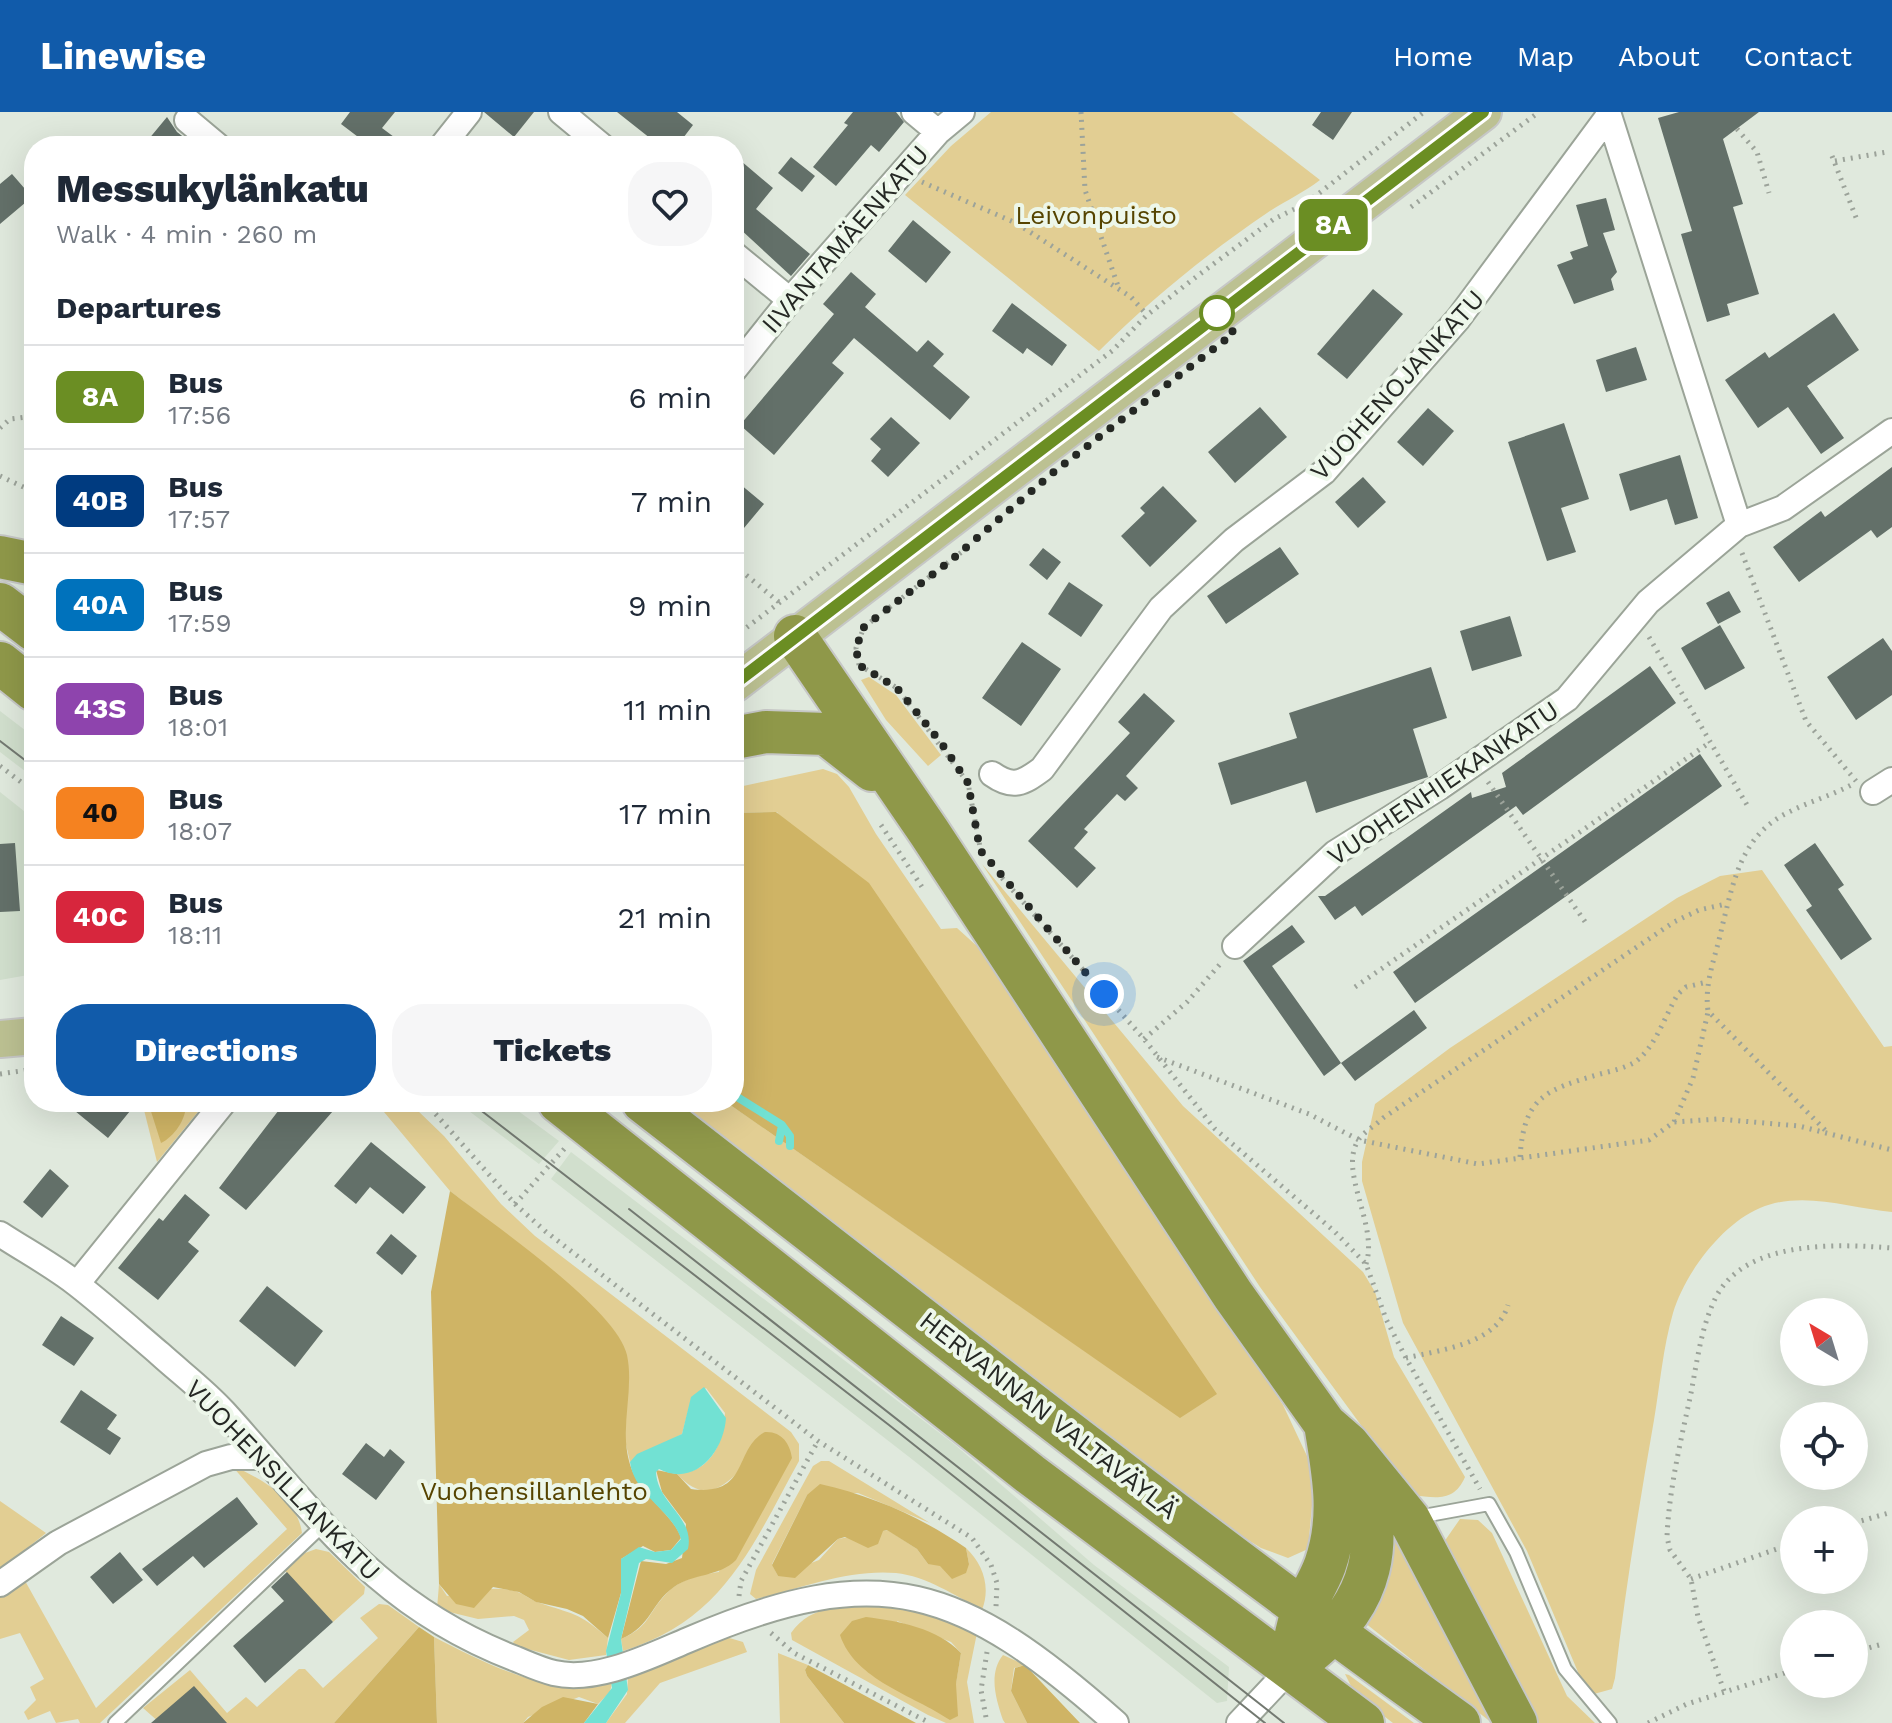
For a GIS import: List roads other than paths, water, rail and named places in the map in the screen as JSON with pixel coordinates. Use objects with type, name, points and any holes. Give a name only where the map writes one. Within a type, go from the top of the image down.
[{"type":"highway","points":[[0,557],[24,562]]},
{"type":"highway","points":[[0,604],[24,622]]},
{"type":"highway","points":[[788,620],[844,676],[905,797],[1233,1295],[1325,1424],[1348,1444],[1409,1519],[1516,1723]]},
{"type":"highway","points":[[0,663],[24,682]]},
{"type":"highway","points":[[744,736],[766,732],[826,734],[905,797]]},
{"type":"highway","points":[[572,1112],[1030,1474],[1363,1723]]},
{"type":"highway","name":"HERVANNAN VALTAVÄYLÄ","points":[[656,1112],[1334,1634],[1459,1723]]},
{"type":"highway","points":[[1289,1670],[1301,1608],[1323,1569],[1337,1516],[1325,1424]]},
{"type":"highway","points":[[1289,1670],[1334,1634],[1356,1603],[1368,1577],[1375,1541],[1373,1507],[1364,1467]]},
{"type":"main road","points":[[744,672],[788,620],[1215,314],[1483,112]]},
{"type":"main road","points":[[0,1039],[24,1037]]},
{"type":"street","points":[[450,136],[469,112]]},
{"type":"street","points":[[561,112],[590,136]]},
{"type":"street","points":[[914,112],[938,132]]},
{"type":"street","name":"IIVANTAMÄENKATU","points":[[744,358],[904,170],[938,132],[962,112]]},
{"type":"street","points":[[1608,114],[1739,525],[1783,508],[1892,431]]},
{"type":"street","name":"VUOHENOJANKATU","points":[[992,774],[1005,784],[1021,784],[1042,769],[1161,608],[1234,540],[1324,472],[1458,319],[1608,114]]},
{"type":"street","points":[[187,120],[206,136]]},
{"type":"street","points":[[744,262],[790,300]]},
{"type":"street","name":"VUOHENHIEKANKATU","points":[[1235,946],[1335,853],[1475,763],[1567,699],[1636,616],[1739,525]]},
{"type":"street","points":[[77,1284],[216,1112]]},
{"type":"street","name":"VUOHENSILLANKATU","points":[[0,1234],[77,1284],[224,1411],[322,1526],[383,1585],[449,1628],[555,1674],[583,1675],[650,1656],[772,1608],[809,1597],[864,1590],[916,1597],[953,1609],[991,1628],[1065,1678],[1116,1723]]},
{"type":"street","points":[[0,1584],[58,1543],[206,1464],[231,1457],[261,1457]]},
{"type":"street","points":[[1239,1723],[1289,1670]]},
{"type":"lane","points":[[1409,1519],[1489,1504],[1516,1552],[1565,1669],[1610,1723]]},
{"type":"lane","points":[[115,1723],[322,1526]]},
{"type":"water","points":[[704,1387],[726,1418],[720,1443],[705,1463],[695,1470],[684,1474],[659,1469],[656,1472],[662,1493],[686,1528],[688,1549],[672,1563],[646,1559],[639,1563],[621,1639],[628,1690],[606,1723],[584,1723],[612,1688],[606,1651],[621,1593],[621,1559],[639,1547],[655,1552],[671,1550],[681,1539],[670,1519],[638,1484],[630,1462],[637,1454],[682,1434],[691,1397]]},
{"type":"waterway","points":[[744,1101],[782,1125],[779,1141]]},
{"type":"waterway","points":[[782,1125],[790,1136],[790,1146]]},
{"type":"tram line","points":[[0,741],[24,759]]},
{"type":"tram line","points":[[483,1112],[889,1425],[1265,1723]]},
{"type":"tram line","points":[[629,1209],[1284,1723]]},
{"type":"park label","name":"Leivonpuisto","points":[[1096,215]]},
{"type":"park label","name":"Vuohensillanlehto","points":[[534,1491]]}]
